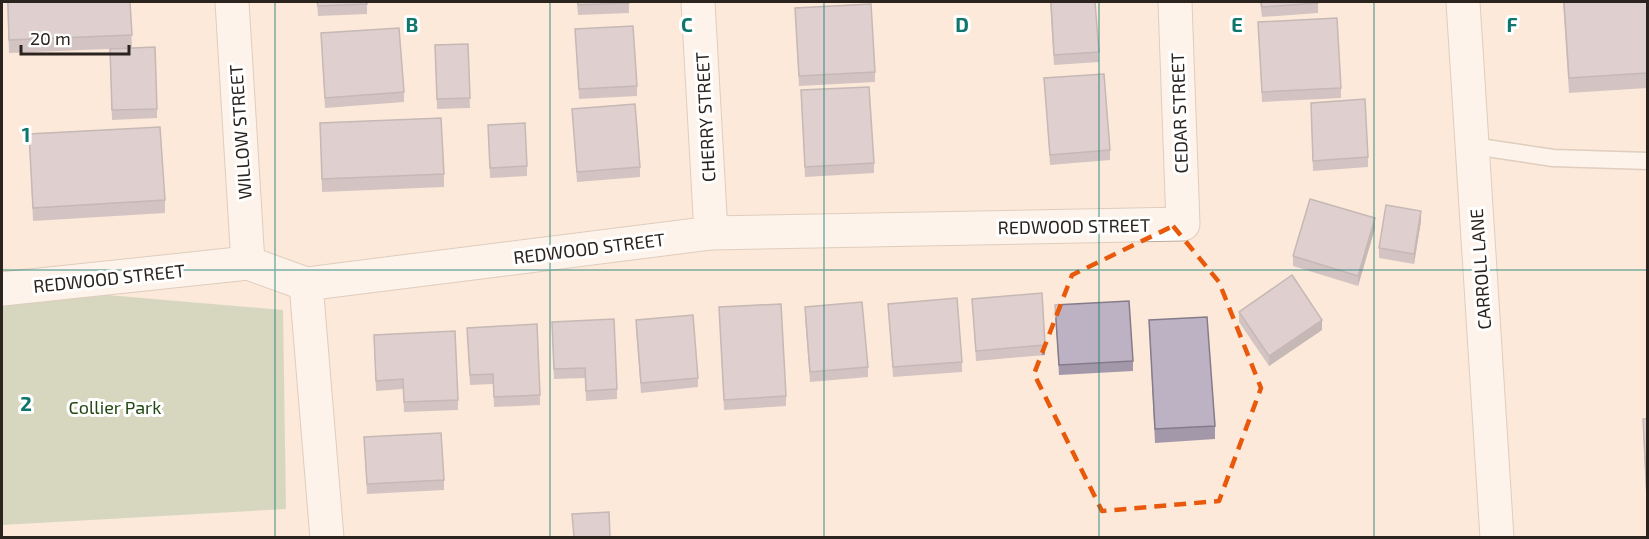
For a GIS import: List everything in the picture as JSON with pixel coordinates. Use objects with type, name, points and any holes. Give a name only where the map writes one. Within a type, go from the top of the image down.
[{"type":"street","name":"WILLOW STREET","points":[[232,2],[248,263]]},
{"type":"street","name":"CHERRY STREET","points":[[698,2],[711,233]]},
{"type":"street","name":"CEDAR STREET","points":[[1175,2],[1183,224]]},
{"type":"street","name":"CARROLL LANE","points":[[1463,2],[1497,537]]},
{"type":"street","name":"REDWOOD STREET","points":[[2,289],[248,263],[306,284],[711,233],[1183,224]]},
{"type":"street","points":[[306,284],[327,537]]},
{"type":"lane","points":[[1473,146],[1552,158],[1647,161]]},
{"type":"highlighted area","points":[[1173,226],[1219,282],[1261,388],[1219,501],[1102,511],[1034,374],[1072,275]]},
{"type":"green space","name":"Collier Park","points":[[2,286],[283,310],[286,509],[2,525]]},
{"type":"building","points":[[8,2],[130,2],[132,35],[9,40]]},
{"type":"building","points":[[317,2],[367,2],[367,4],[318,6]]},
{"type":"building","points":[[578,2],[629,2],[629,3],[578,5]]},
{"type":"building","points":[[1051,2],[1095,2],[1099,52],[1054,55]]},
{"type":"building","points":[[1261,2],[1318,2],[1318,3],[1262,7]]},
{"type":"building","points":[[1564,2],[1647,2],[1647,73],[1569,78]]},
{"type":"building","points":[[871,4],[875,72],[799,76],[795,8]]},
{"type":"building","points":[[1337,18],[1341,88],[1262,92],[1258,22]]},
{"type":"building","points":[[633,26],[637,86],[579,89],[575,29]]},
{"type":"building","points":[[399,28],[404,92],[325,98],[321,33]]},
{"type":"building","points":[[468,44],[470,98],[437,99],[435,45]]},
{"type":"building","points":[[155,47],[157,109],[112,110],[110,49]]},
{"type":"building","points":[[1104,74],[1110,150],[1050,155],[1044,78]]},
{"type":"building","points":[[869,87],[874,163],[805,167],[801,90]]},
{"type":"building","points":[[1365,99],[1368,157],[1313,161],[1311,103]]},
{"type":"building","points":[[635,104],[640,167],[577,172],[572,109]]},
{"type":"building","points":[[441,118],[444,174],[322,179],[320,123]]},
{"type":"building","points":[[525,123],[527,166],[490,168],[488,125]]},
{"type":"building","points":[[160,127],[165,200],[33,208],[29,134]]},
{"type":"building","points":[[1310,199],[1375,218],[1358,276],[1293,256]]},
{"type":"building","points":[[1386,205],[1421,211],[1414,254],[1379,248]]},
{"type":"building","points":[[1292,275],[1322,320],[1269,356],[1239,312]]},
{"type":"building","points":[[1042,293],[1045,345],[976,351],[972,299]]},
{"type":"building","points":[[957,298],[962,362],[893,367],[888,304]]},
{"type":"building","points":[[1129,301],[1133,361],[1059,365],[1055,305]]},
{"type":"building","points":[[862,302],[868,367],[810,372],[805,307]]},
{"type":"building","points":[[781,304],[786,396],[724,400],[719,307]]},
{"type":"building","points":[[693,315],[698,378],[641,383],[636,320]]},
{"type":"building","points":[[1207,317],[1215,426],[1155,429],[1149,320]]},
{"type":"building","points":[[614,319],[617,389],[586,391],[585,368],[554,369],[552,322]]},
{"type":"building","points":[[537,324],[540,395],[494,397],[493,374],[470,375],[467,328]]},
{"type":"building","points":[[455,331],[458,400],[404,402],[403,379],[376,381],[374,335]]},
{"type":"building","points":[[1643,419],[1647,419],[1647,497]]},
{"type":"building","points":[[441,433],[444,480],[367,484],[364,437]]},
{"type":"building","points":[[609,512],[610,537],[574,537],[572,514]]}]
